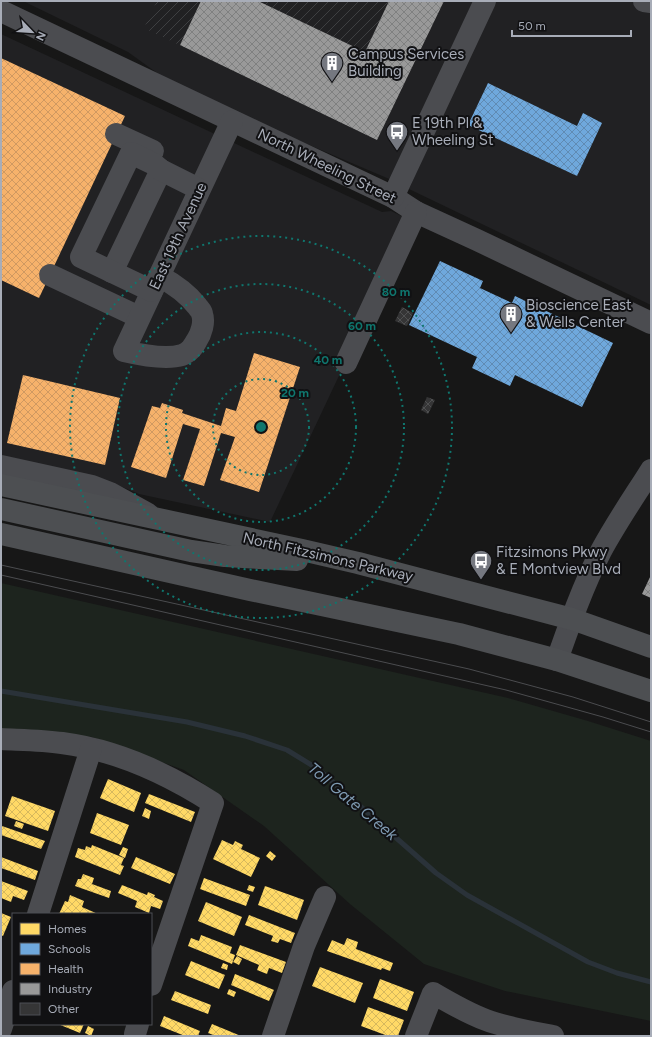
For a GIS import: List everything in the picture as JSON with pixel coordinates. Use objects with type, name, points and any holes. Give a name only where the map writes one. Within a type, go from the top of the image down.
[{"type":"main road","name":"North Fitzsimons Parkway","points":[[1,485],[358,563],[572,619],[651,647]]},
{"type":"main road","points":[[1,510],[208,554],[358,563]]},
{"type":"main road","points":[[1,534],[250,590],[459,634],[557,660],[651,691]]},
{"type":"street","points":[[393,197],[485,1]]},
{"type":"street","points":[[644,1],[651,2]]},
{"type":"street","name":"North Wheeling Street","points":[[1,12],[393,197],[416,212],[651,323]]},
{"type":"street","name":"East 19th Avenue","points":[[156,283],[178,286],[202,313],[203,324],[199,337],[191,350],[182,355],[145,355],[124,351],[232,121]]},
{"type":"street","points":[[116,134],[203,182]]},
{"type":"street","points":[[156,283],[112,272],[81,257],[131,153],[154,164],[161,170],[203,182]]},
{"type":"street","points":[[112,272],[161,170]]},
{"type":"street","points":[[346,363],[416,212]]},
{"type":"street","points":[[50,275],[139,317]]},
{"type":"street","points":[[1,466],[92,486],[154,518]]},
{"type":"street","points":[[557,660],[590,574],[627,507],[651,470]]},
{"type":"street","points":[[1,739],[58,743],[92,749],[128,760],[162,774],[188,787],[213,803],[152,982]]},
{"type":"street","points":[[38,913],[92,749]]},
{"type":"street","points":[[273,1036],[304,946],[325,897]]},
{"type":"street","points":[[416,1036],[433,993],[458,1008],[487,1021],[504,1031],[553,1036]]},
{"type":"street","points":[[1,1029],[12,994]]},
{"type":"shaded area","points":[[23,1],[477,1],[394,181],[182,91],[128,52]]},
{"type":"shaded area","name":"Campus Services Building","points":[[157,1],[444,1],[377,140],[144,28]]},
{"type":"shaded area","points":[[495,1],[651,1],[651,305],[409,189]]},
{"type":"shaded area","points":[[1,34],[382,212],[391,211],[412,221],[270,522],[139,494],[113,483],[1,458]]},
{"type":"shaded area","points":[[1,583],[508,698],[651,741],[651,1021],[505,991],[424,964],[350,904],[264,826],[184,770],[92,737],[1,730]]},
{"type":"building: Homes","points":[[108,779],[141,793],[134,812],[100,798]]},
{"type":"building: Homes","points":[[149,794],[195,812],[191,822],[145,803]]},
{"type":"building: Homes","points":[[12,796],[55,811],[48,831],[5,816]]},
{"type":"building: Homes","points":[[145,808],[151,811],[149,819],[142,816]]},
{"type":"building: Homes","points":[[97,813],[129,825],[121,845],[90,833]]},
{"type":"building: Homes","points":[[16,821],[24,824],[22,829],[14,826]]},
{"type":"building: Homes","points":[[2,826],[45,841],[41,849],[1,835]]},
{"type":"building: Homes","points":[[222,840],[233,845],[235,841],[243,845],[241,849],[260,858],[251,877],[213,859]]},
{"type":"building: Homes","points":[[92,845],[124,858],[121,865],[124,866],[120,875],[75,857],[78,848],[85,850],[86,846],[91,848]]},
{"type":"building: Homes","points":[[123,847],[128,849],[125,858],[119,855]]},
{"type":"building: Homes","points":[[270,851],[276,856],[272,861],[266,856]]},
{"type":"building: Homes","points":[[1,857],[38,871],[35,880],[1,868]]},
{"type":"building: Homes","points":[[136,857],[175,874],[170,884],[131,868]]},
{"type":"building: Homes","points":[[83,874],[94,878],[92,884],[111,891],[109,898],[75,886],[78,879],[81,879]]},
{"type":"building: Homes","points":[[204,878],[250,895],[246,906],[200,889]]},
{"type":"building: Homes","points":[[1,881],[28,891],[24,900],[13,896],[11,902],[1,898]]},
{"type":"building: Homes","points":[[122,885],[147,895],[148,892],[155,895],[154,897],[163,901],[160,909],[151,906],[149,913],[135,907],[137,901],[118,893]]},
{"type":"building: Homes","points":[[249,885],[255,887],[253,892],[247,890]]},
{"type":"building: Homes","points":[[265,886],[304,900],[297,920],[258,905]]},
{"type":"building: Homes","points":[[70,895],[84,901],[82,907],[96,913],[59,913],[65,901],[68,902]]},
{"type":"building: Homes","points":[[206,902],[242,917],[234,936],[198,921]]},
{"type":"building: Homes","points":[[1,913],[11,917],[3,936],[1,935]]},
{"type":"building: Homes","points":[[249,915],[295,933],[291,943],[280,939],[278,943],[271,941],[273,936],[245,925]]},
{"type":"building: Homes","points":[[201,935],[232,947],[230,953],[235,955],[232,964],[188,946],[191,938],[199,941]]},
{"type":"building: Homes","points":[[347,938],[358,942],[356,949],[393,963],[390,971],[382,968],[381,970],[327,951],[332,940],[344,945]]},
{"type":"building: Homes","points":[[240,945],[286,962],[282,973],[269,968],[267,974],[257,970],[259,965],[236,955]]},
{"type":"building: Homes","points":[[237,956],[242,959],[239,965],[233,962]]},
{"type":"building: Homes","points":[[191,961],[225,975],[219,989],[185,975]]},
{"type":"building: Homes","points":[[223,963],[228,965],[227,970],[221,968]]},
{"type":"building: Homes","points":[[320,967],[363,983],[355,1003],[312,986]]},
{"type":"building: Homes","points":[[235,974],[274,990],[269,1001],[231,985]]},
{"type":"building: Homes","points":[[380,979],[414,992],[407,1011],[373,998]]},
{"type":"building: Homes","points":[[229,989],[236,992],[234,997],[227,994]]},
{"type":"building: Homes","points":[[175,991],[211,1005],[208,1014],[171,1000]]},
{"type":"building: Homes","points":[[368,1007],[404,1020],[398,1036],[388,1036],[361,1026]]},
{"type":"building: Homes","points":[[164,1016],[200,1031],[198,1036],[185,1036],[160,1026]]},
{"type":"building: Homes","points":[[212,1024],[241,1036],[216,1036],[208,1033]]},
{"type":"building: Homes","points":[[60,1025],[84,1025],[80,1033]]},
{"type":"building: Homes","points":[[88,1026],[94,1029],[91,1036],[85,1033]]},
{"type":"building: Schools","points":[[488,83],[577,126],[583,113],[602,123],[577,176],[468,125]]},
{"type":"building: Schools","name":"Bioscience East & Wells Center","points":[[440,261],[483,281],[480,288],[512,303],[515,296],[613,343],[582,407],[515,375],[510,386],[472,368],[477,357],[409,325]]},
{"type":"building: Health","points":[[1,58],[125,116],[39,298],[1,280]]},
{"type":"building: Health","points":[[254,353],[300,367],[259,492],[220,480],[235,437],[221,433],[204,486],[183,480],[200,429],[183,424],[166,478],[131,467],[152,406],[160,408],[162,403],[183,410],[182,413],[221,426],[226,408],[236,411]]},
{"type":"building: Health","points":[[23,375],[120,398],[105,465],[7,443]]},
{"type":"building: Industry","name":"Campus Services Building","points":[[201,1],[258,1],[365,52],[389,1],[444,1],[377,140],[180,45]]},
{"type":"building: Industry","points":[[651,575],[651,598],[642,594]]},
{"type":"building: Other","points":[[402,307],[413,313],[407,326],[395,321]]},
{"type":"building: Other","points":[[427,397],[435,400],[428,414],[421,410]]},
{"type":"waterway","name":"Toll Gate Creek","points":[[1,691],[187,722],[245,736],[287,750],[318,769],[436,873],[467,895],[588,962],[617,973],[651,982]]},
{"type":"tram line","points":[[1,565],[469,669],[573,697],[651,722]]},
{"type":"tram line","points":[[1,575],[506,690],[651,732]]},
{"type":"place","name":"Campus Services Building","points":[[332,82]]},
{"type":"place","name":"E 19th Pl & Wheeling St","points":[[397,152]]},
{"type":"place","name":"Bioscience East & Wells Center","points":[[511,334]]},
{"type":"place","name":"Fitzsimons Pkwy & E Montview Blvd","points":[[481,580]]}]
